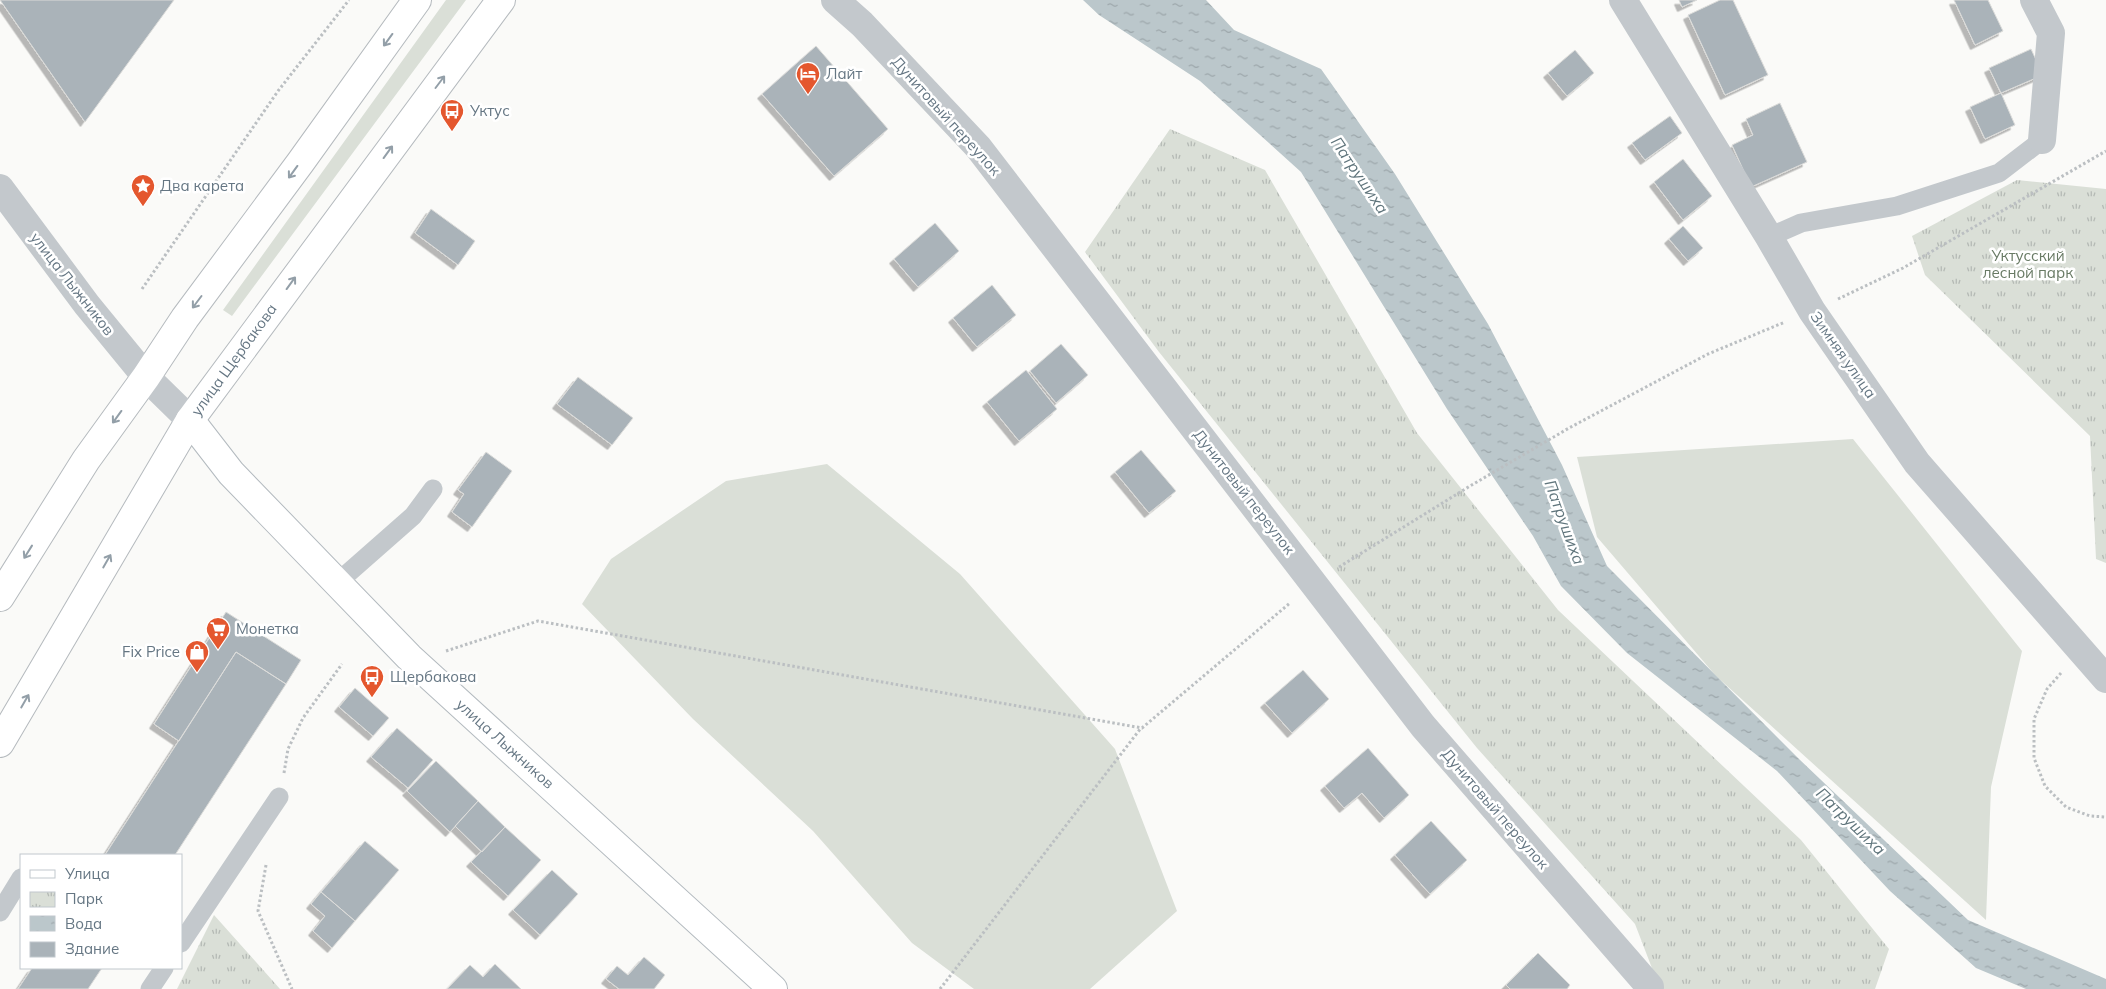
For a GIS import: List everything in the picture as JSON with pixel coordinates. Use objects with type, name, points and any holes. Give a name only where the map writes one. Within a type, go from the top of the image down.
[{"type":"main road","points":[[0,597],[86,460],[146,378],[185,318],[300,163],[417,0]]},
{"type":"main road","name":"улица Щербакова","points":[[0,743],[190,420],[501,0]]},
{"type":"main road","name":"улица Лыжников","points":[[190,420],[231,472],[409,657],[773,989]]},
{"type":"street","name":"Дунитовый переулок","points":[[834,0],[862,24],[978,147],[1423,726],[1650,987]]},
{"type":"street","name":"Зимняя улица","points":[[1623,0],[1769,237],[1812,311],[1917,463],[2106,679]]},
{"type":"street","points":[[2034,0],[2051,33],[2042,140]]},
{"type":"street","name":"улица Лыжников","points":[[0,188],[87,305],[146,378],[190,420]]},
{"type":"lane","points":[[1769,237],[1802,223],[1898,206],[1999,173],[2042,140]]},
{"type":"lane","points":[[338,582],[413,516],[433,489]]},
{"type":"lane","points":[[182,941],[279,796]]},
{"type":"lane","points":[[0,912],[20,880]]},
{"type":"lane","points":[[150,989],[163,969]]},
{"type":"path","points":[[142,288],[278,91],[349,0]]},
{"type":"path","points":[[940,989],[1142,728],[1314,583],[1470,486],[1570,428],[1708,354],[1812,311],[1903,268],[2106,151]]},
{"type":"path","points":[[441,652],[538,621],[1142,728]]},
{"type":"path","points":[[2079,650],[2047,688],[2034,719],[2034,758],[2045,786],[2066,807],[2090,816],[2106,817]]},
{"type":"path","points":[[279,796],[288,749],[303,718],[342,664]]},
{"type":"path","points":[[267,863],[258,911],[292,989]]},
{"type":"green space","points":[[446,0],[466,0],[232,316],[223,310]]},
{"type":"green space","points":[[1170,129],[1265,170],[1417,433],[1558,610],[1801,840],[1889,949],[1875,989],[1660,989],[1635,924],[1477,748],[1159,352],[1085,252]]},
{"type":"green space","name":"Уктусский лесной парк","points":[[2017,180],[2106,189],[2106,563],[2096,559],[2090,436],[1925,275],[1912,236]]},
{"type":"green space","points":[[1853,439],[2022,651],[1991,787],[1986,920],[1716,676],[1597,537],[1577,457]]},
{"type":"green space","points":[[827,464],[960,574],[1115,749],[1177,911],[1090,989],[974,989],[912,943],[813,831],[693,719],[582,604],[611,559],[726,481]]},
{"type":"green space","points":[[214,915],[280,989],[177,989]]},
{"type":"water","name":"Патрушиха","points":[[1083,0],[1206,0],[1234,30],[1321,69],[1395,174],[1488,324],[1562,465],[1607,566],[1799,759],[1968,920],[2106,979],[2106,989],[2026,989],[1976,968],[1890,891],[1777,771],[1627,653],[1561,586],[1533,536],[1447,409],[1301,172],[1200,81],[1099,15]]},
{"type":"building","points":[[0,0],[174,0],[85,122]]},
{"type":"building","points":[[1679,0],[1697,0],[1682,7]]},
{"type":"building","points":[[1720,0],[1733,0],[1768,75],[1725,95],[1688,15]]},
{"type":"building","points":[[1954,0],[1988,0],[2003,31],[1975,45]]},
{"type":"building","points":[[816,46],[888,129],[834,176],[762,94]]},
{"type":"building","points":[[2031,49],[2043,75],[2001,93],[1989,68]]},
{"type":"building","points":[[1575,50],[1594,73],[1567,96],[1548,73]]},
{"type":"building","points":[[2001,93],[2015,125],[1985,139],[1970,107]]},
{"type":"building","points":[[1780,103],[1807,162],[1751,187],[1732,145],[1753,135],[1746,119]]},
{"type":"building","points":[[1670,116],[1682,133],[1645,160],[1632,143]]},
{"type":"building","points":[[1683,159],[1712,196],[1683,220],[1654,182]]},
{"type":"building","points":[[431,209],[475,241],[458,265],[415,233]]},
{"type":"building","points":[[935,223],[959,251],[918,287],[894,259]]},
{"type":"building","points":[[1683,226],[1703,248],[1688,261],[1669,239]]},
{"type":"building","points":[[992,285],[1016,315],[977,347],[953,318]]},
{"type":"building","points":[[1061,344],[1088,375],[1056,403],[1030,371]]},
{"type":"building","points":[[1026,370],[1057,409],[1019,441],[987,402]]},
{"type":"building","points":[[578,377],[633,418],[612,445],[557,404]]},
{"type":"building","points":[[1141,450],[1176,491],[1149,513],[1115,472]]},
{"type":"building","points":[[486,452],[512,471],[472,527],[452,512],[464,494],[458,490]]},
{"type":"building","points":[[226,612],[301,660],[286,684],[236,652],[179,741],[154,724]]},
{"type":"building","points":[[236,652],[286,684],[176,854],[106,854]]},
{"type":"building","points":[[1303,670],[1329,699],[1292,733],[1265,703]]},
{"type":"building","points":[[355,688],[389,718],[373,736],[339,707]]},
{"type":"building","points":[[397,728],[433,760],[408,788],[371,757]]},
{"type":"building","points":[[1368,748],[1409,795],[1384,818],[1362,793],[1344,808],[1325,786]]},
{"type":"building","points":[[436,761],[478,801],[450,832],[407,791]]},
{"type":"building","points":[[478,801],[505,827],[482,852],[455,826]]},
{"type":"building","points":[[1431,821],[1467,860],[1430,894],[1395,855]]},
{"type":"building","points":[[505,827],[541,860],[508,896],[471,862]]},
{"type":"building","points":[[365,841],[399,870],[355,921],[321,892]]},
{"type":"building","points":[[552,870],[578,894],[540,935],[513,910]]},
{"type":"building","points":[[321,892],[355,921],[332,948],[313,931],[325,916],[311,904]]},
{"type":"building","points":[[1538,953],[1570,985],[1567,989],[1510,989],[1506,985]]},
{"type":"building","points":[[644,957],[665,975],[654,989],[619,989],[606,979],[617,966],[628,975]]},
{"type":"building","points":[[495,964],[521,989],[447,989],[470,965],[483,977]]},
{"type":"building","points":[[31,969],[101,969],[88,989],[18,989]]},
{"type":"place","name":"Лайт","points":[[808,95]]},
{"type":"place","name":"Уктус","points":[[452,132]]},
{"type":"place","name":"Два карета","points":[[143,207]]},
{"type":"place","name":"Монетка","points":[[218,650]]},
{"type":"place","name":"Fix Price","points":[[197,673]]},
{"type":"place","name":"Щербакова","points":[[372,698]]}]
